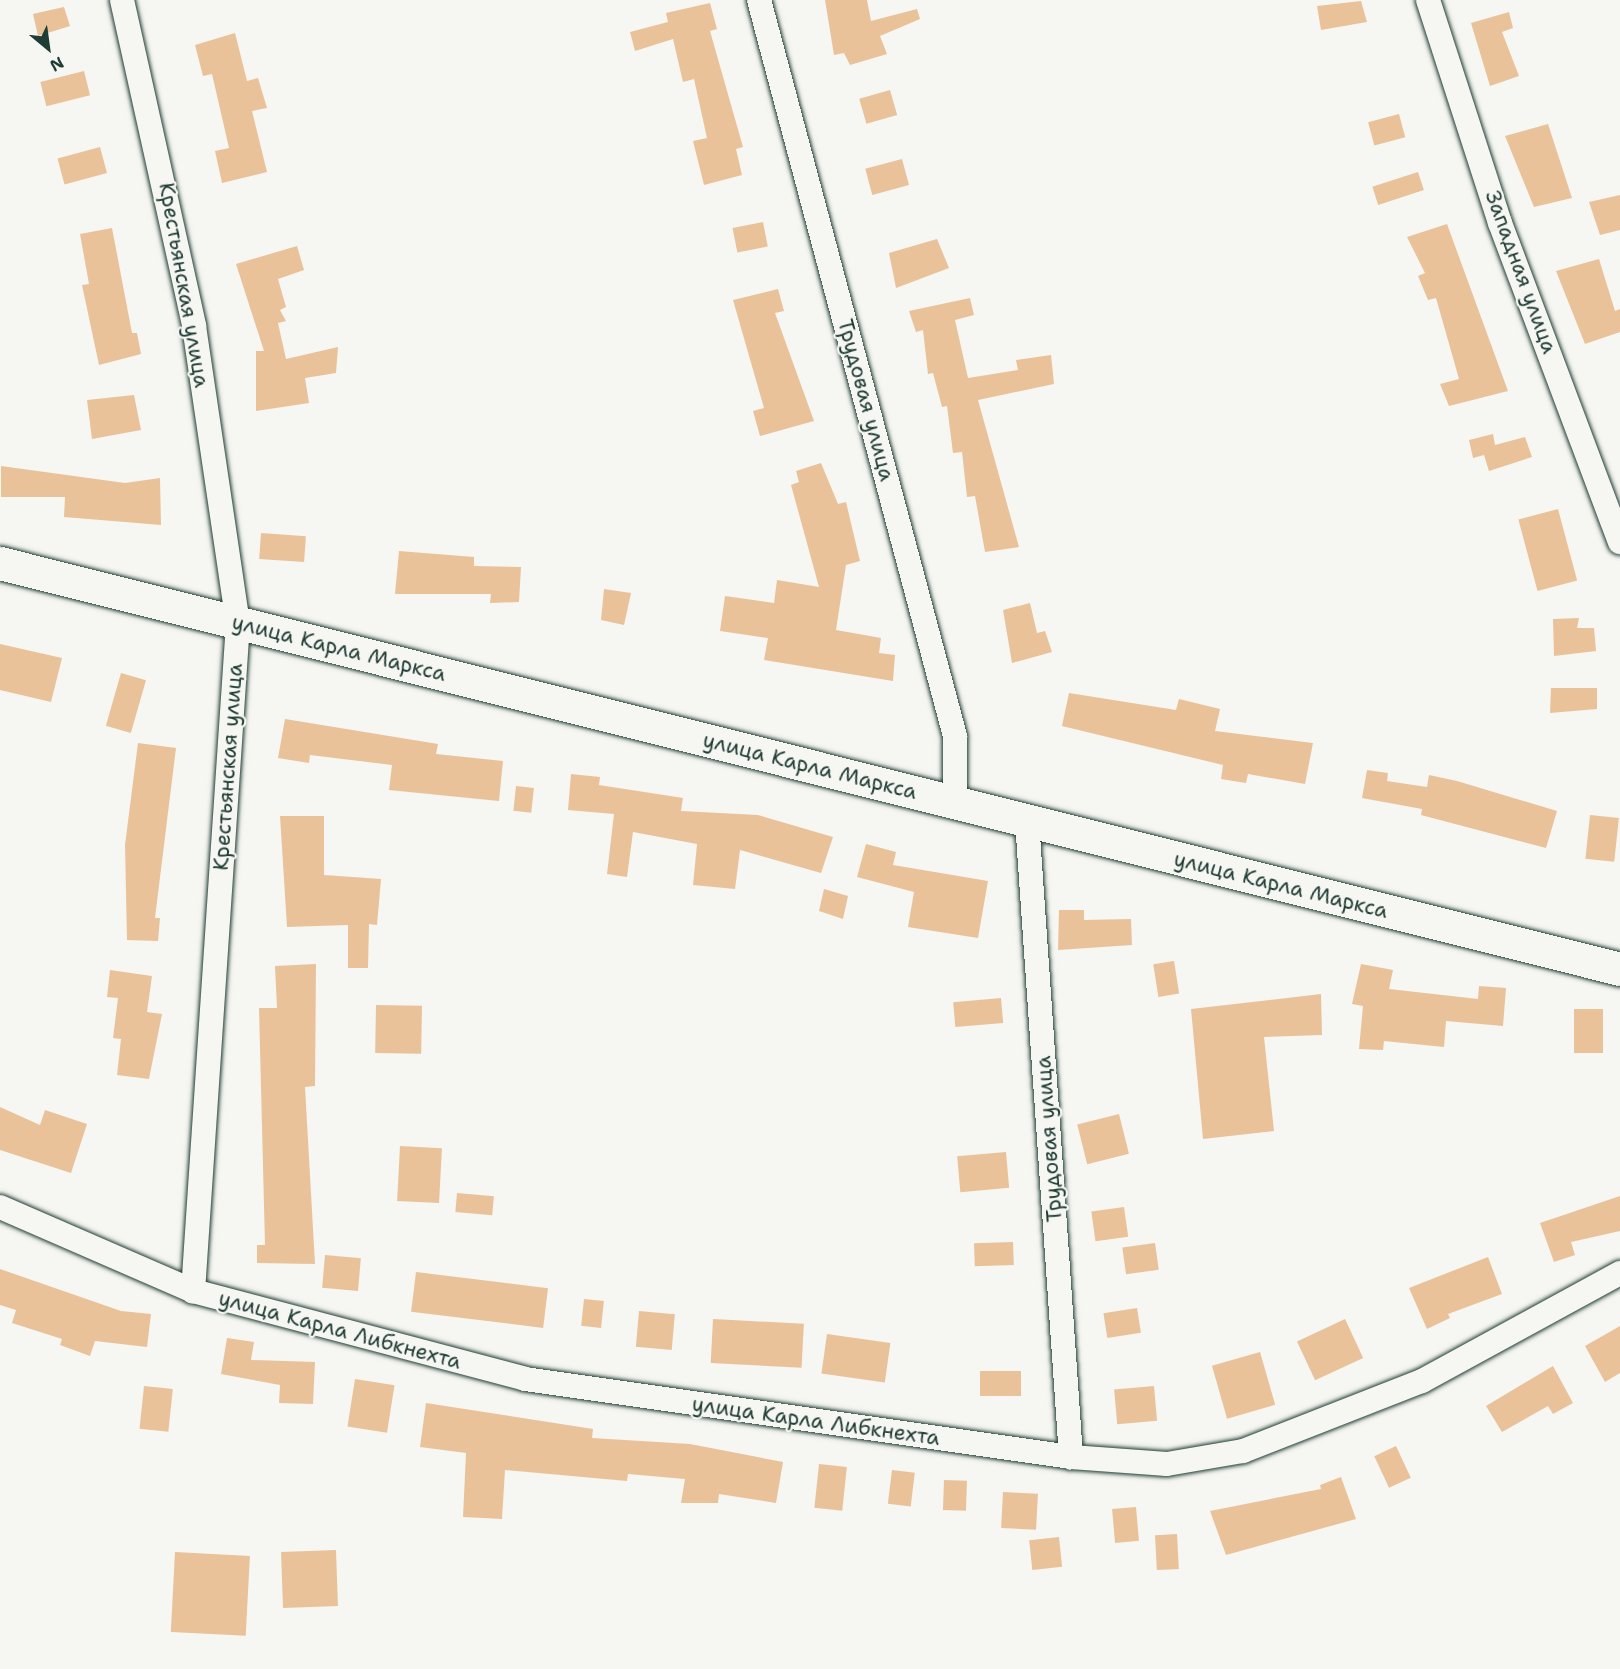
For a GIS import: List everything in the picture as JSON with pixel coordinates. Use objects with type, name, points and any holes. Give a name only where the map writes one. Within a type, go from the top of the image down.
[{"type":"main road","name":"улица Карла Маркса","points":[[0,563],[1620,969]]},
{"type":"street","name":"Крестьянская улица","points":[[122,0],[194,326],[238,623],[193,1291]]},
{"type":"street","name":"Трудовая улица","points":[[759,0],[955,736],[956,802]]},
{"type":"street","name":"Западная улица","points":[[1428,0],[1500,223],[1620,542]]},
{"type":"street","name":"Трудовая улица","points":[[1027,821],[1071,1457]]},
{"type":"street","name":"улица Карла Либкнехта","points":[[0,1207],[193,1291],[525,1379],[1071,1457],[1167,1464],[1243,1451],[1422,1381],[1620,1273]]},
{"type":"building","points":[[825,0],[867,0],[871,21],[917,9],[920,19],[880,36],[887,54],[850,65],[844,53],[834,55]]},
{"type":"building","points":[[1361,1],[1367,22],[1321,30],[1317,6]]},
{"type":"building","points":[[710,3],[717,29],[710,31],[743,147],[736,149],[742,175],[704,185],[693,141],[707,138],[694,79],[683,82],[673,39],[635,51],[630,32],[668,22],[666,13]]},
{"type":"building","points":[[64,7],[70,26],[38,36],[33,14]]},
{"type":"building","points":[[1509,12],[1513,28],[1502,32],[1519,76],[1490,86],[1471,23]]},
{"type":"building","points":[[235,33],[247,81],[258,78],[267,108],[252,111],[267,172],[222,183],[215,151],[229,148],[212,74],[203,76],[195,45]]},
{"type":"building","points":[[84,71],[90,95],[46,106],[40,82]]},
{"type":"building","points":[[890,90],[897,115],[866,124],[859,99]]},
{"type":"building","points":[[1399,114],[1405,137],[1374,145],[1368,122]]},
{"type":"building","points":[[1548,124],[1572,198],[1534,207],[1505,136]]},
{"type":"building","points":[[100,147],[107,173],[64,184],[57,158]]},
{"type":"building","points":[[902,159],[909,185],[872,195],[865,169]]},
{"type":"building","points":[[1418,172],[1424,190],[1378,205],[1372,187]]},
{"type":"building","points":[[1620,195],[1620,230],[1600,235],[1589,202]]},
{"type":"building","points":[[763,222],[768,247],[737,252],[733,228]]},
{"type":"building","points":[[1447,224],[1508,391],[1449,406],[1440,384],[1459,379],[1436,298],[1428,300],[1418,276],[1425,273],[1407,237]]},
{"type":"building","points":[[112,228],[132,333],[137,333],[141,354],[99,365],[82,285],[89,284],[80,234]]},
{"type":"building","points":[[937,239],[949,268],[896,288],[889,253]]},
{"type":"building","points":[[297,246],[304,270],[278,279],[286,307],[280,310],[286,321],[278,323],[286,359],[338,347],[336,373],[305,378],[309,403],[256,411],[256,351],[264,351],[236,264]]},
{"type":"building","points":[[1599,259],[1615,311],[1620,309],[1620,332],[1585,344],[1556,271]]},
{"type":"building","points":[[778,289],[784,311],[775,313],[814,421],[760,436],[753,411],[764,408],[733,300]]},
{"type":"building","points":[[970,298],[974,315],[955,320],[968,378],[1018,370],[1016,360],[1051,355],[1054,384],[978,400],[1019,547],[985,552],[975,496],[967,497],[962,452],[953,453],[947,406],[942,407],[933,373],[928,374],[923,330],[916,332],[909,311]]},
{"type":"building","points":[[134,395],[141,430],[92,439],[87,400]]},
{"type":"building","points":[[1493,434],[1495,445],[1525,437],[1532,457],[1489,471],[1484,455],[1473,458],[1469,440]]},
{"type":"building","points":[[821,463],[838,504],[846,502],[860,561],[846,565],[836,630],[881,638],[879,653],[895,655],[893,681],[764,660],[768,638],[720,631],[725,596],[774,603],[777,580],[819,587],[791,485],[799,482],[796,471]]},
{"type":"building","points":[[1,466],[125,483],[160,478],[161,525],[64,517],[65,497],[1,497]]},
{"type":"building","points":[[1558,509],[1577,580],[1538,591],[1518,520]]},
{"type":"building","points":[[261,533],[306,536],[304,562],[259,559]]},
{"type":"building","points":[[399,551],[474,557],[474,566],[521,567],[519,602],[490,603],[491,594],[395,594]]},
{"type":"building","points":[[604,589],[631,593],[624,625],[601,620]]},
{"type":"building","points":[[1030,603],[1037,633],[1045,631],[1052,652],[1012,663],[1003,610]]},
{"type":"building","points":[[1579,618],[1577,628],[1594,628],[1596,651],[1554,656],[1553,619]]},
{"type":"building","points":[[0,644],[62,658],[51,702],[0,690]]},
{"type":"building","points":[[121,673],[146,680],[131,733],[106,726]]},
{"type":"building","points":[[1551,688],[1597,688],[1597,709],[1550,713]]},
{"type":"building","points":[[1069,693],[1176,710],[1179,699],[1220,709],[1215,731],[1313,743],[1305,784],[1248,774],[1246,783],[1221,779],[1223,765],[1062,726]]},
{"type":"building","points":[[285,719],[438,744],[436,754],[503,761],[499,801],[389,790],[392,765],[310,755],[309,763],[278,758]]},
{"type":"building","points":[[138,743],[176,748],[155,918],[160,918],[158,941],[127,940],[125,845]]},
{"type":"building","points":[[1367,770],[1388,773],[1387,781],[1427,787],[1429,775],[1457,781],[1557,811],[1546,848],[1421,815],[1422,809],[1362,798]]},
{"type":"building","points":[[571,774],[600,777],[599,785],[683,798],[681,811],[758,815],[833,837],[821,873],[740,850],[735,889],[693,885],[697,844],[633,832],[627,877],[607,874],[614,814],[568,810]]},
{"type":"building","points":[[516,786],[534,788],[531,813],[513,811]]},
{"type":"building","points":[[1590,815],[1619,818],[1614,862],[1585,859]]},
{"type":"building","points":[[280,816],[324,816],[324,875],[381,879],[377,925],[369,924],[368,968],[348,968],[348,925],[287,927]]},
{"type":"building","points":[[866,844],[896,852],[893,865],[988,881],[978,938],[908,927],[914,892],[857,877]]},
{"type":"building","points":[[824,889],[848,896],[843,919],[819,911]]},
{"type":"building","points":[[1059,910],[1084,910],[1084,920],[1131,919],[1132,945],[1058,950]]},
{"type":"building","points":[[1174,961],[1179,994],[1158,997],[1153,964]]},
{"type":"building","points":[[316,964],[315,1086],[305,1087],[315,1264],[257,1263],[257,1245],[265,1245],[259,1008],[277,1008],[275,966]]},
{"type":"building","points":[[1361,964],[1393,970],[1389,989],[1478,999],[1479,986],[1506,988],[1503,1026],[1446,1021],[1444,1047],[1384,1041],[1383,1050],[1359,1049],[1363,1006],[1352,1004]]},
{"type":"building","points":[[110,970],[152,976],[147,1012],[162,1014],[149,1079],[117,1075],[121,1039],[113,1038],[118,998],[107,997]]},
{"type":"building","points":[[1321,994],[1322,1035],[1264,1037],[1274,1131],[1203,1139],[1191,1009]]},
{"type":"building","points":[[1001,998],[1003,1023],[955,1027],[953,1002]]},
{"type":"building","points":[[376,1005],[422,1006],[421,1054],[375,1053]]},
{"type":"building","points":[[1574,1009],[1603,1009],[1603,1053],[1574,1053]]},
{"type":"building","points":[[0,1107],[40,1125],[45,1110],[87,1124],[71,1173],[0,1150]]},
{"type":"building","points":[[1119,1114],[1129,1154],[1087,1164],[1077,1124]]},
{"type":"building","points":[[400,1146],[442,1148],[439,1203],[397,1201]]},
{"type":"building","points":[[1006,1152],[1009,1188],[960,1192],[957,1156]]},
{"type":"building","points":[[457,1193],[494,1196],[492,1215],[455,1212]]},
{"type":"building","points":[[1620,1196],[1620,1231],[1571,1242],[1575,1255],[1554,1262],[1540,1223]]},
{"type":"building","points":[[1124,1207],[1128,1237],[1095,1241],[1091,1212]]},
{"type":"building","points":[[1013,1242],[1014,1265],[975,1266],[974,1243]]},
{"type":"building","points":[[1155,1243],[1159,1270],[1126,1274],[1122,1248]]},
{"type":"building","points":[[325,1255],[361,1258],[358,1291],[322,1288]]},
{"type":"building","points":[[1488,1257],[1502,1294],[1448,1314],[1450,1318],[1427,1329],[1409,1288]]},
{"type":"building","points":[[0,1269],[121,1311],[151,1314],[147,1347],[95,1341],[90,1356],[60,1345],[62,1339],[12,1323],[16,1310],[0,1305]]},
{"type":"building","points":[[416,1272],[548,1288],[543,1328],[411,1312]]},
{"type":"building","points":[[584,1299],[604,1301],[601,1328],[581,1326]]},
{"type":"building","points":[[1137,1308],[1141,1333],[1107,1338],[1103,1313]]},
{"type":"building","points":[[639,1311],[675,1314],[672,1350],[636,1347]]},
{"type":"building","points":[[713,1319],[804,1324],[802,1368],[711,1363]]},
{"type":"building","points":[[1345,1319],[1363,1358],[1315,1380],[1297,1341]]},
{"type":"building","points":[[1620,1326],[1620,1373],[1605,1382],[1585,1346]]},
{"type":"building","points":[[827,1334],[890,1343],[885,1383],[821,1374]]},
{"type":"building","points":[[227,1338],[254,1342],[251,1360],[315,1362],[313,1404],[279,1403],[280,1385],[221,1374]]},
{"type":"building","points":[[1260,1352],[1275,1405],[1227,1419],[1212,1366]]},
{"type":"building","points":[[1553,1366],[1573,1403],[1553,1414],[1548,1406],[1502,1432],[1486,1406]]},
{"type":"building","points":[[980,1371],[1021,1371],[1021,1396],[980,1396]]},
{"type":"building","points":[[355,1379],[395,1385],[387,1433],[347,1426]]},
{"type":"building","points":[[144,1386],[173,1389],[168,1432],[140,1429]]},
{"type":"building","points":[[1154,1386],[1157,1421],[1117,1424],[1114,1389]]},
{"type":"building","points":[[426,1403],[593,1429],[592,1438],[690,1444],[783,1462],[776,1503],[719,1494],[718,1503],[681,1503],[685,1479],[628,1474],[627,1481],[505,1470],[502,1519],[463,1517],[466,1453],[420,1447]]},
{"type":"building","points":[[1396,1446],[1411,1478],[1389,1488],[1374,1456]]},
{"type":"building","points":[[819,1464],[847,1467],[842,1511],[814,1508]]},
{"type":"building","points":[[892,1470],[915,1473],[911,1507],[888,1504]]},
{"type":"building","points":[[1341,1477],[1356,1519],[1226,1555],[1210,1511],[1321,1489],[1320,1485]]},
{"type":"building","points":[[944,1480],[967,1481],[966,1511],[943,1510]]},
{"type":"building","points":[[1003,1492],[1038,1494],[1036,1530],[1001,1528]]},
{"type":"building","points":[[1136,1507],[1139,1541],[1115,1543],[1112,1509]]},
{"type":"building","points":[[1177,1534],[1179,1569],[1157,1570],[1155,1535]]},
{"type":"building","points":[[1059,1537],[1062,1567],[1032,1570],[1029,1540]]},
{"type":"building","points":[[336,1550],[338,1606],[283,1608],[281,1552]]},
{"type":"building","points":[[175,1552],[250,1556],[246,1636],[171,1632]]}]
